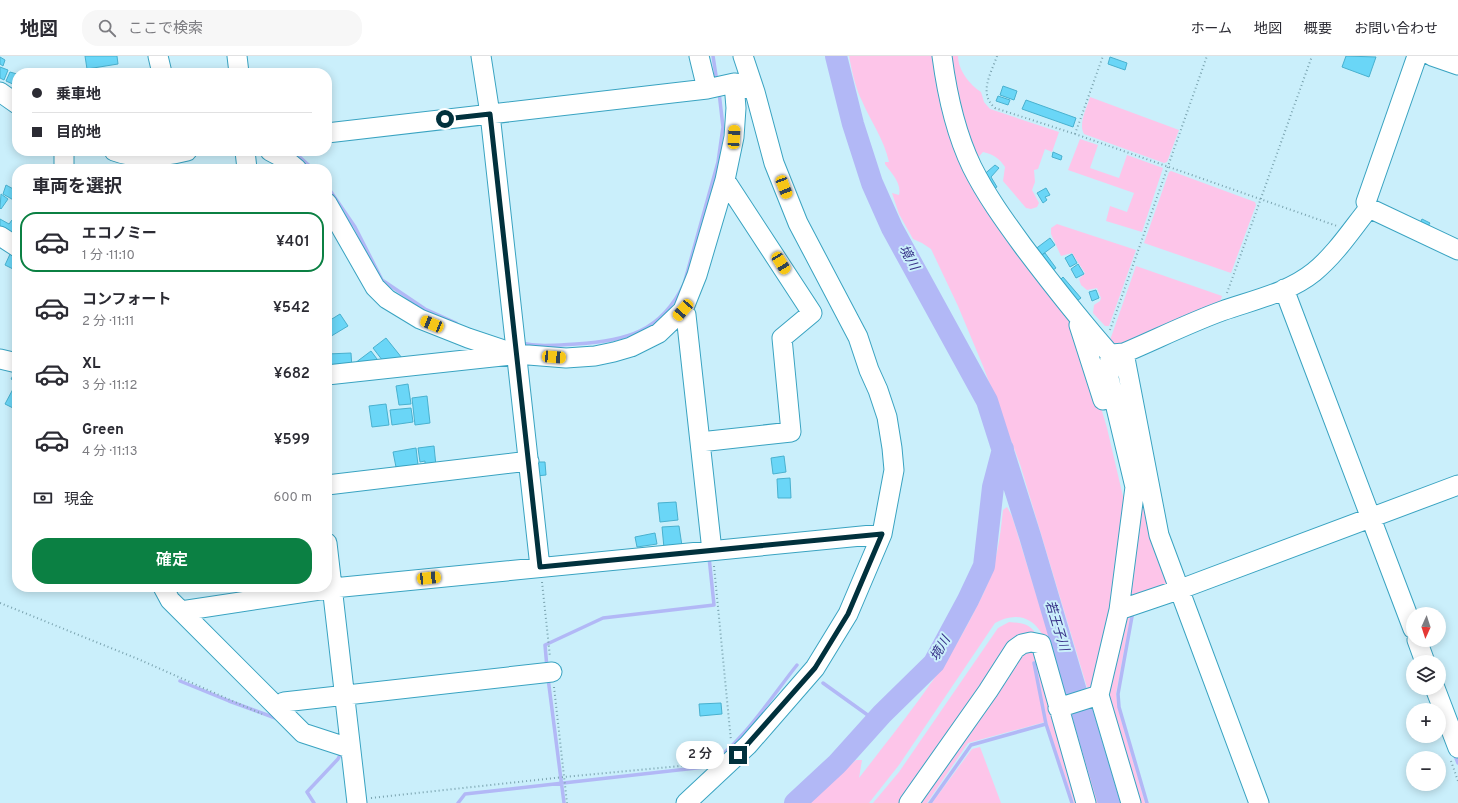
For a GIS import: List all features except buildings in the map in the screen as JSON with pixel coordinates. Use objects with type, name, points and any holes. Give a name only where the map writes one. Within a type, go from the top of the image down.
[{"type":"street","points":[[158,56],[161,68]]},
{"type":"street","points":[[237,56],[238,68]]},
{"type":"street","points":[[481,56],[490,114],[540,567]]},
{"type":"street","points":[[699,56],[707,90]]},
{"type":"street","points":[[686,803],[748,745],[815,668],[848,614],[882,534],[894,470],[887,417],[878,390],[869,370],[858,337],[798,223],[774,163],[755,92],[743,56]]},
{"type":"street","points":[[942,56],[959,134],[975,172],[996,210],[1075,315],[1112,351],[1159,535],[1178,590],[1259,803]]},
{"type":"street","points":[[1417,56],[1366,202],[1369,208],[1458,250]]},
{"type":"street","points":[[1432,56],[1458,65]]},
{"type":"street","points":[[332,133],[707,90],[734,83],[741,84],[755,92]]},
{"type":"street","points":[[332,374],[516,354],[566,358],[595,356],[631,347],[659,333],[683,310],[697,275],[725,180],[734,137],[736,108],[734,83]]},
{"type":"street","points":[[0,92],[12,100]]},
{"type":"street","points":[[128,156],[156,156]]},
{"type":"street","points":[[279,156],[291,164]]},
{"type":"street","points":[[700,442],[791,432],[782,338],[812,313],[725,180]]},
{"type":"street","points":[[1112,351],[1284,289],[1315,271],[1352,232],[1369,208]]},
{"type":"street","points":[[332,212],[354,249],[374,288],[387,299],[420,319],[474,340],[516,354]]},
{"type":"street","points":[[0,236],[12,244]]},
{"type":"street","points":[[1284,289],[1406,610]]},
{"type":"street","points":[[683,310],[686,315],[712,551]]},
{"type":"street","points":[[1075,315],[1089,352],[1114,438],[1131,520]]},
{"type":"street","points":[[1112,351],[1109,378],[1135,487],[1119,610],[1096,696],[1131,803]]},
{"type":"street","points":[[0,359],[12,362]]},
{"type":"street","points":[[332,484],[529,460]]},
{"type":"street","points":[[1119,610],[1178,590],[1458,485]]},
{"type":"street","points":[[333,588],[882,534]]},
{"type":"street","points":[[332,580],[349,748],[356,801]]},
{"type":"street","points":[[166,592],[170,600],[303,733],[349,748]]},
{"type":"street","points":[[181,611],[307,592]]},
{"type":"street","points":[[910,803],[1015,650],[1022,644],[1031,642],[1041,644],[1086,803]]},
{"type":"street","points":[[284,702],[344,694],[552,672]]},
{"type":"street","points":[[1438,695],[1458,748]]},
{"type":"street","points":[[1058,708],[1096,696]]},
{"type":"path","points":[[997,56],[986,86],[988,102],[995,108],[1075,134],[1352,232]]},
{"type":"path","points":[[1075,134],[1103,56]]},
{"type":"path","points":[[1112,351],[1108,336],[1207,56]]},
{"type":"path","points":[[1221,311],[1312,56]]},
{"type":"path","points":[[712,551],[731,740],[725,745]]},
{"type":"path","points":[[0,603],[138,659],[268,717]]},
{"type":"path","points":[[356,801],[564,777],[702,764],[708,760]]},
{"type":"shaded area","points":[[849,56],[938,56],[950,114],[1067,307],[1091,374],[1107,428],[1125,505],[1116,595],[1089,694],[1020,464],[983,366],[958,306],[931,249],[913,239],[899,214],[892,193],[899,195],[899,186],[885,164],[885,162],[889,162],[887,154],[881,138],[860,96],[854,79]]},
{"type":"shaded area","points":[[945,56],[958,56],[960,67],[965,77],[981,92],[984,102],[990,109],[1059,132],[1052,152],[1045,149],[1038,169],[1034,170],[1035,182],[1032,190],[1039,203],[1037,207],[1031,209],[1026,208],[1003,181],[1005,167],[996,157],[983,152],[975,161]]},
{"type":"shaded area","points":[[1090,97],[1179,130],[1167,162],[1164,163],[1084,134],[1082,130],[1082,120]]},
{"type":"shaded area","points":[[1080,139],[1098,145],[1090,168],[1119,178],[1127,155],[1163,168],[1142,232],[1106,221],[1110,206],[1127,212],[1134,193],[1068,170]]},
{"type":"shaded area","points":[[1171,171],[1255,202],[1256,205],[1231,273],[1144,243],[1169,172]]},
{"type":"shaded area","points":[[1057,224],[1136,250],[1109,326],[1105,326],[1093,313],[1094,305],[1100,301],[1101,298],[1097,288],[1087,290],[1081,285],[1079,279],[1085,273],[1072,253],[1061,256],[1051,234],[1051,228]]},
{"type":"shaded area","points":[[1136,266],[1222,296],[1218,308],[1119,350],[1109,343]]},
{"type":"shaded area","points":[[1117,370],[1171,582],[1136,595],[1125,603],[1139,489],[1115,373]]},
{"type":"shaded area","points":[[1007,507],[1012,516],[1069,701],[1060,700],[1042,634],[1038,628],[1033,623],[1021,618],[1015,617],[1002,620],[995,623],[899,765],[869,803],[808,803],[856,760],[862,760],[859,778],[921,698],[949,656],[986,589],[997,551],[1003,510]]},
{"type":"shaded area","points":[[1132,608],[1116,694],[1118,709],[1145,803],[1135,803],[1105,691],[1120,623]]},
{"type":"shaded area","points":[[1009,622],[1021,623],[1028,626],[1036,634],[1025,639],[905,803],[873,803],[899,772],[998,628]]},
{"type":"shaded area","points":[[1033,646],[1082,803],[1074,803],[1048,726],[1035,662],[1033,661],[1045,722],[968,743],[927,803],[915,803],[1018,652]]},
{"type":"shaded area","points":[[1071,708],[1099,803],[1090,803],[1064,710]]},
{"type":"shaded area","points":[[980,747],[1001,803],[932,803],[972,749]]},
{"type":"waterway","points":[[713,56],[717,82]]},
{"type":"waterway","name":"境川","points":[[836,56],[853,124],[872,183],[892,228],[987,401],[1030,536],[1109,803]]},
{"type":"waterway","points":[[521,343],[541,345],[594,343],[626,336],[640,331],[653,323],[675,300],[684,284],[718,162],[723,127],[719,92]]},
{"type":"waterway","points":[[299,156],[307,164]]},
{"type":"waterway","points":[[332,193],[355,227],[382,280],[425,309],[456,323]]},
{"type":"waterway","name":"境川","points":[[795,803],[837,764],[882,714],[934,663],[968,600],[984,566],[993,487],[1003,449]]},
{"type":"waterway","points":[[547,668],[545,645],[603,618],[714,605],[709,557]]},
{"type":"waterway","points":[[1133,611],[1118,694],[1119,707],[1147,803]]},
{"type":"waterway","points":[[1034,663],[1046,724],[1072,803]]},
{"type":"waterway","points":[[458,803],[465,794],[705,767],[731,747],[743,734],[797,665]]},
{"type":"waterway","points":[[548,678],[564,803]]},
{"type":"waterway","points":[[180,681],[278,719]]},
{"type":"waterway","points":[[823,683],[876,721]]},
{"type":"waterway","points":[[1073,716],[1083,713]]},
{"type":"waterway","points":[[930,803],[971,745],[1046,724]]},
{"type":"waterway","points":[[314,803],[307,792],[338,759],[342,751]]},
{"type":"waterway","points":[[1454,753],[1458,763]]},
{"type":"route","points":[[445,119],[490,114],[540,567],[882,534],[848,614],[815,668],[738,755]]},
{"type":"water label","name":"若王子川","points":[[1056,626]]}]
